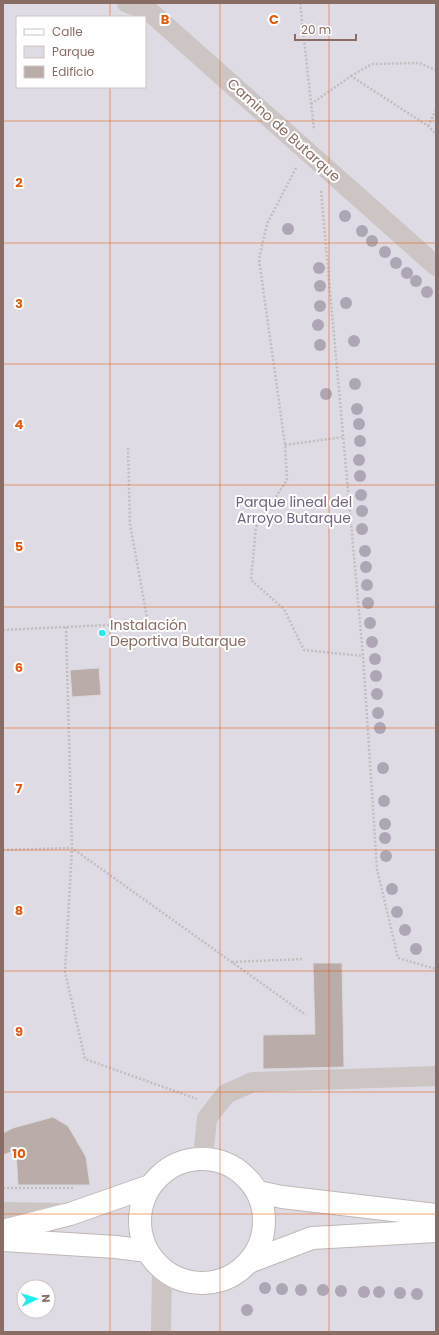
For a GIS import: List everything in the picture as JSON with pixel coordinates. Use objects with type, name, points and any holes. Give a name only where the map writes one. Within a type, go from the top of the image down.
[{"type":"main road","points":[[203,1158],[224,1162],[243,1173],[258,1192],[264,1215],[262,1241],[249,1262],[240,1270],[215,1282],[188,1282],[162,1271],[147,1251],[141,1227],[141,1207],[150,1186],[159,1175],[178,1164],[203,1158]]},
{"type":"main road","points":[[3,1231],[70,1214],[150,1186]]},
{"type":"main road","points":[[258,1192],[282,1197],[436,1215]]},
{"type":"main road","points":[[249,1262],[312,1238],[436,1231]]},
{"type":"main road","points":[[3,1240],[116,1247],[147,1251]]},
{"type":"street","name":"Camino de Butarque","points":[[127,3],[148,10],[436,266]]},
{"type":"street","points":[[203,1158],[207,1118],[226,1094],[253,1082],[436,1076]]},
{"type":"street","points":[[3,1212],[70,1214]]},
{"type":"street","points":[[161,1332],[162,1271]]},
{"type":"path","points":[[300,3],[311,104],[312,155],[343,437],[363,656],[377,869],[398,958],[436,969]]},
{"type":"path","points":[[311,104],[351,76],[372,64],[419,63],[436,70]]},
{"type":"path","points":[[351,76],[428,126],[436,134]]},
{"type":"path","points":[[428,126],[436,110]]},
{"type":"path","points":[[312,155],[267,224],[259,259],[285,445],[287,480],[256,527],[251,580],[284,609],[304,650],[363,656]]},
{"type":"path","points":[[285,445],[343,437]]},
{"type":"path","points":[[3,630],[148,623],[130,524],[128,448]]},
{"type":"path","points":[[66,627],[72,848],[65,972],[85,1059],[216,1106]]},
{"type":"path","points":[[3,850],[72,848],[306,1015]]},
{"type":"path","points":[[231,962],[303,960]]},
{"type":"path","points":[[3,1188],[79,1188]]},
{"type":"green space","name":"Parque lineal del Arroyo Butarque","points":[[3,3],[436,3],[436,1332],[3,1332]]},
{"type":"building","points":[[99,668],[101,695],[72,697],[70,670]]},
{"type":"building","points":[[313,963],[342,963],[344,1067],[263,1069],[263,1035],[315,1034]]},
{"type":"building","points":[[53,1117],[68,1126],[86,1157],[90,1185],[18,1185],[16,1150],[3,1155],[3,1133],[13,1128]]},
{"type":"place","name":"Instalación Deportiva Butarque","points":[[102,633]]}]
